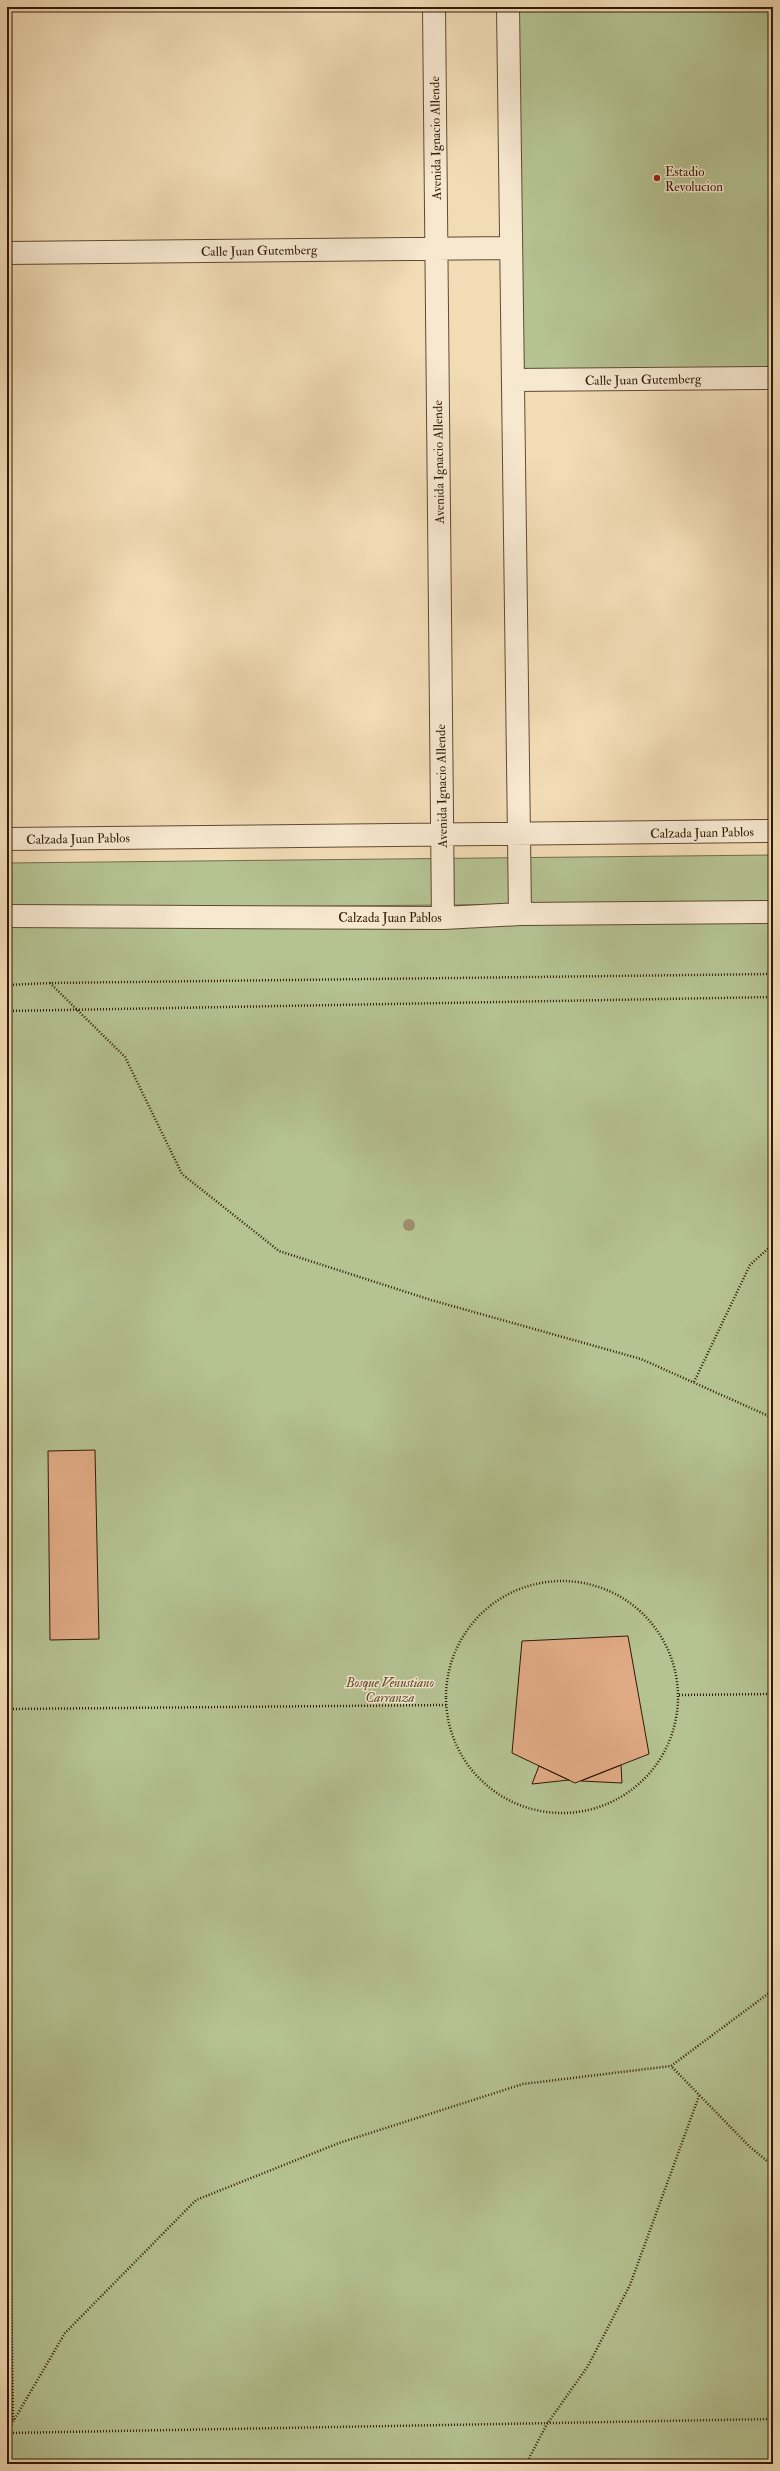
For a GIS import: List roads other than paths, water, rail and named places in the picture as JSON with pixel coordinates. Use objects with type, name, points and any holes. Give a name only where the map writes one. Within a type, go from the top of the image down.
[{"type":"street","name":"Avenida Ignacio Allende","points":[[434,7],[443,918]]},
{"type":"street","points":[[508,7],[520,914]]},
{"type":"street","name":"Calle Juan Gutemberg","points":[[7,253],[511,248]]},
{"type":"street","name":"Calle Juan Gutemberg","points":[[513,380],[773,378]]},
{"type":"street","name":"Calzada Juan Pablos","points":[[7,839],[773,831]]},
{"type":"street","name":"Calzada Juan Pablos","points":[[7,916],[443,918],[520,914],[773,912]]},
{"type":"place","name":"Estadio Revolucion","points":[[657,178]]},
{"type":"park label","name":"Bosque Venustiano Carranza","points":[[390,1690]]}]
